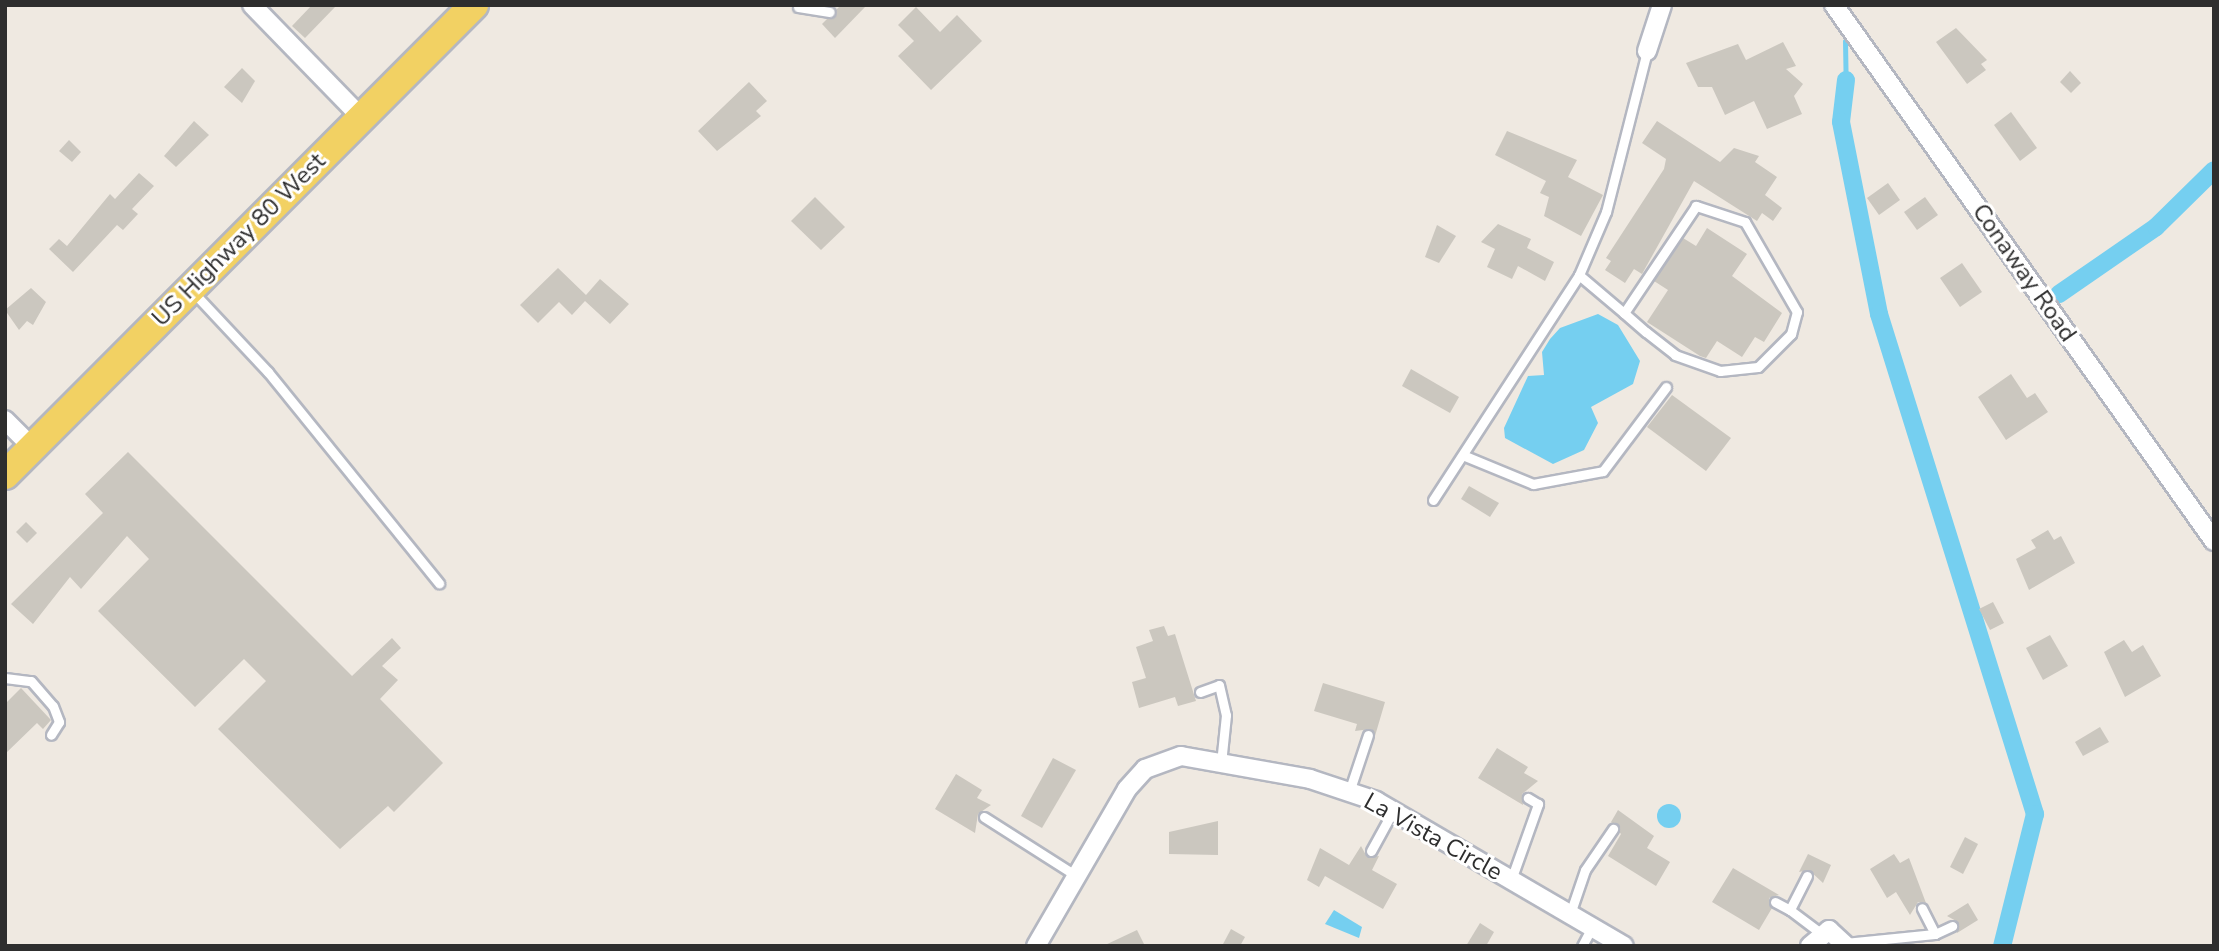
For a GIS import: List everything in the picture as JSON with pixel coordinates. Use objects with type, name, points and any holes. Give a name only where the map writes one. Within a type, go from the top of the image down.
[{"type":"main road","name":"US Highway 80 West","points":[[5,475],[474,5]]},
{"type":"street","points":[[252,5],[361,117]]},
{"type":"street","points":[[1647,51],[1662,5]]},
{"type":"street","name":"Conaway Road","points":[[1834,5],[2214,541]]},
{"type":"street","points":[[5,420],[33,447]]},
{"type":"street","name":"La Vista Circle","points":[[1035,946],[1075,875],[1144,769],[1181,756],[1349,792],[1393,811],[1624,946]]},
{"type":"street","points":[[1815,939],[1837,933],[1845,944]]},
{"type":"lane","points":[[799,8],[830,12]]},
{"type":"lane","points":[[1433,500],[1465,456],[1578,275],[1606,212],[1647,51]]},
{"type":"lane","points":[[1578,275],[1623,313],[1675,355],[1720,371],[1758,367],[1791,334],[1797,312],[1745,222],[1696,206],[1623,313]]},
{"type":"lane","points":[[190,289],[268,372],[439,583]]},
{"type":"lane","points":[[1465,456],[1533,484],[1603,471],[1666,387]]},
{"type":"lane","points":[[5,678],[31,681],[52,706],[59,722],[51,735]]},
{"type":"lane","points":[[1200,692],[1219,685],[1226,715],[1221,763]]},
{"type":"lane","points":[[1349,792],[1368,735]]},
{"type":"lane","points":[[1511,880],[1538,804],[1528,797]]},
{"type":"lane","points":[[1371,851],[1393,811]]},
{"type":"lane","points":[[984,817],[1075,875]]},
{"type":"lane","points":[[1570,914],[1585,870],[1613,830]]},
{"type":"lane","points":[[1790,910],[1807,876]]},
{"type":"lane","points":[[1775,902],[1790,910],[1815,939]]},
{"type":"lane","points":[[1922,908],[1935,934]]},
{"type":"lane","points":[[1845,944],[1935,934],[1952,926]]},
{"type":"lane","points":[[1582,946],[1592,927]]},
{"type":"water","points":[[1598,314],[1618,325],[1640,361],[1633,384],[1591,407],[1598,423],[1584,450],[1553,464],[1505,438],[1504,428],[1528,376],[1544,375],[1542,352],[1550,339],[1560,328]]},
{"type":"water","points":[[1669,804],[1680,811],[1681,816],[1674,827],[1669,828],[1658,821],[1657,816],[1664,805]]},
{"type":"water","points":[[1334,910],[1362,927],[1359,938],[1325,924]]},
{"type":"building","points":[[312,5],[337,5],[305,38],[292,26]]},
{"type":"building","points":[[841,5],[867,5],[835,38],[822,24]]},
{"type":"building","points":[[916,7],[940,32],[957,15],[982,41],[931,90],[898,56],[914,41],[898,25]]},
{"type":"building","points":[[1956,28],[1987,60],[1981,64],[1986,70],[1967,84],[1936,42]]},
{"type":"building","points":[[1783,42],[1796,66],[1786,69],[1803,84],[1794,96],[1802,114],[1767,129],[1754,101],[1725,115],[1712,87],[1698,87],[1686,63],[1738,44],[1746,60]]},
{"type":"building","points":[[242,68],[255,81],[242,103],[224,87]]},
{"type":"building","points":[[2070,71],[2081,83],[2071,93],[2060,82]]},
{"type":"building","points":[[749,82],[767,101],[756,111],[761,116],[717,151],[698,131]]},
{"type":"building","points":[[2011,112],[2037,148],[2020,161],[1994,125]]},
{"type":"building","points":[[194,121],[209,135],[176,167],[164,156]]},
{"type":"building","points":[[1657,121],[1720,162],[1734,148],[1759,156],[1755,162],[1777,177],[1765,195],[1782,208],[1773,221],[1762,213],[1757,221],[1694,181],[1642,274],[1634,269],[1625,283],[1605,270],[1611,261],[1606,258],[1664,169],[1666,159],[1642,143]]},
{"type":"building","points":[[1507,131],[1577,160],[1568,177],[1603,195],[1581,236],[1544,216],[1549,197],[1540,193],[1546,181],[1495,155]]},
{"type":"building","points":[[69,140],[81,152],[72,162],[59,151]]},
{"type":"building","points":[[139,173],[154,186],[132,209],[138,214],[123,230],[117,225],[73,272],[49,249],[59,239],[67,246],[110,194],[115,199]]},
{"type":"building","points":[[1888,183],[1900,200],[1879,215],[1867,198]]},
{"type":"building","points":[[815,197],[845,227],[821,250],[791,221]]},
{"type":"building","points":[[1925,197],[1938,215],[1917,230],[1904,212]]},
{"type":"building","points":[[1498,224],[1531,239],[1527,248],[1554,262],[1545,281],[1518,266],[1512,279],[1487,267],[1495,249],[1481,242]]},
{"type":"building","points":[[1437,225],[1456,236],[1439,263],[1425,257]]},
{"type":"building","points":[[1707,228],[1747,254],[1732,276],[1782,313],[1764,342],[1755,337],[1742,357],[1717,341],[1706,358],[1700,356],[1647,322],[1668,290],[1654,281],[1683,238],[1696,246]]},
{"type":"building","points":[[1962,263],[1982,292],[1960,307],[1940,278]]},
{"type":"building","points":[[558,268],[586,295],[600,279],[629,304],[610,324],[585,301],[572,315],[559,302],[538,323],[520,305]]},
{"type":"building","points":[[31,288],[46,302],[33,325],[27,321],[19,330],[5,310]]},
{"type":"building","points":[[1411,369],[1459,397],[1450,413],[1402,386]]},
{"type":"building","points":[[2011,374],[2027,398],[2035,393],[2048,412],[2006,440],[1978,397]]},
{"type":"building","points":[[1672,395],[1731,438],[1706,471],[1647,427]]},
{"type":"building","points":[[128,452],[352,676],[392,638],[401,648],[382,666],[398,680],[380,699],[443,763],[394,812],[388,806],[340,849],[218,729],[266,681],[244,659],[195,707],[98,611],[149,559],[127,536],[81,589],[70,577],[33,624],[11,604],[103,513],[85,494]]},
{"type":"building","points":[[1469,486],[1499,503],[1490,517],[1461,499]]},
{"type":"building","points":[[26,522],[37,533],[27,543],[16,532]]},
{"type":"building","points":[[2048,530],[2054,540],[2061,536],[2075,563],[2029,590],[2016,559],[2036,548],[2031,540]]},
{"type":"building","points":[[1993,602],[2004,623],[1990,630],[1979,609]]},
{"type":"building","points":[[1164,626],[1168,636],[1175,634],[1196,701],[1178,706],[1175,697],[1139,708],[1132,682],[1146,678],[1136,647],[1153,641],[1149,630]]},
{"type":"building","points":[[2050,635],[2068,666],[2043,680],[2026,648]]},
{"type":"building","points":[[2124,640],[2132,652],[2143,645],[2161,676],[2125,697],[2104,652]]},
{"type":"building","points":[[1323,683],[1385,702],[1375,736],[1371,729],[1355,731],[1357,724],[1314,711]]},
{"type":"building","points":[[21,688],[51,720],[43,729],[37,723],[5,754],[5,704]]},
{"type":"building","points":[[2100,727],[2109,742],[2083,756],[2075,742]]},
{"type":"building","points":[[1497,748],[1528,767],[1524,773],[1538,781],[1522,794],[1523,805],[1478,778]]},
{"type":"building","points":[[1053,758],[1076,770],[1042,828],[1021,816]]},
{"type":"building","points":[[956,774],[982,790],[977,798],[991,805],[978,814],[975,833],[935,809]]},
{"type":"building","points":[[1618,810],[1654,836],[1647,848],[1670,862],[1656,886],[1608,856],[1621,834],[1611,822]]},
{"type":"building","points":[[1218,821],[1218,855],[1169,854],[1169,832]]},
{"type":"building","points":[[1965,837],[1978,844],[1963,874],[1950,867]]},
{"type":"building","points":[[1361,846],[1367,857],[1379,856],[1372,870],[1397,884],[1383,909],[1325,876],[1319,887],[1307,880],[1320,848],[1349,865]]},
{"type":"building","points":[[1808,854],[1831,865],[1823,883],[1809,870],[1799,872]]},
{"type":"building","points":[[1894,854],[1900,863],[1909,858],[1926,903],[1918,902],[1910,915],[1896,892],[1887,898],[1870,869]]},
{"type":"building","points":[[1733,868],[1779,895],[1769,898],[1772,908],[1759,930],[1712,902]]},
{"type":"building","points":[[1968,903],[1978,920],[1957,933],[1958,922],[1947,916]]},
{"type":"building","points":[[1480,923],[1494,932],[1486,946],[1466,946]]},
{"type":"building","points":[[1231,929],[1245,937],[1240,946],[1222,946]]},
{"type":"building","points":[[1137,930],[1145,946],[1103,946]]},
{"type":"waterway","points":[[1845,41],[1846,80]]},
{"type":"waterway","points":[[1846,80],[1841,122],[1879,314],[2035,814],[2002,946]]},
{"type":"waterway","points":[[2059,294],[2156,227],[2214,170]]}]
